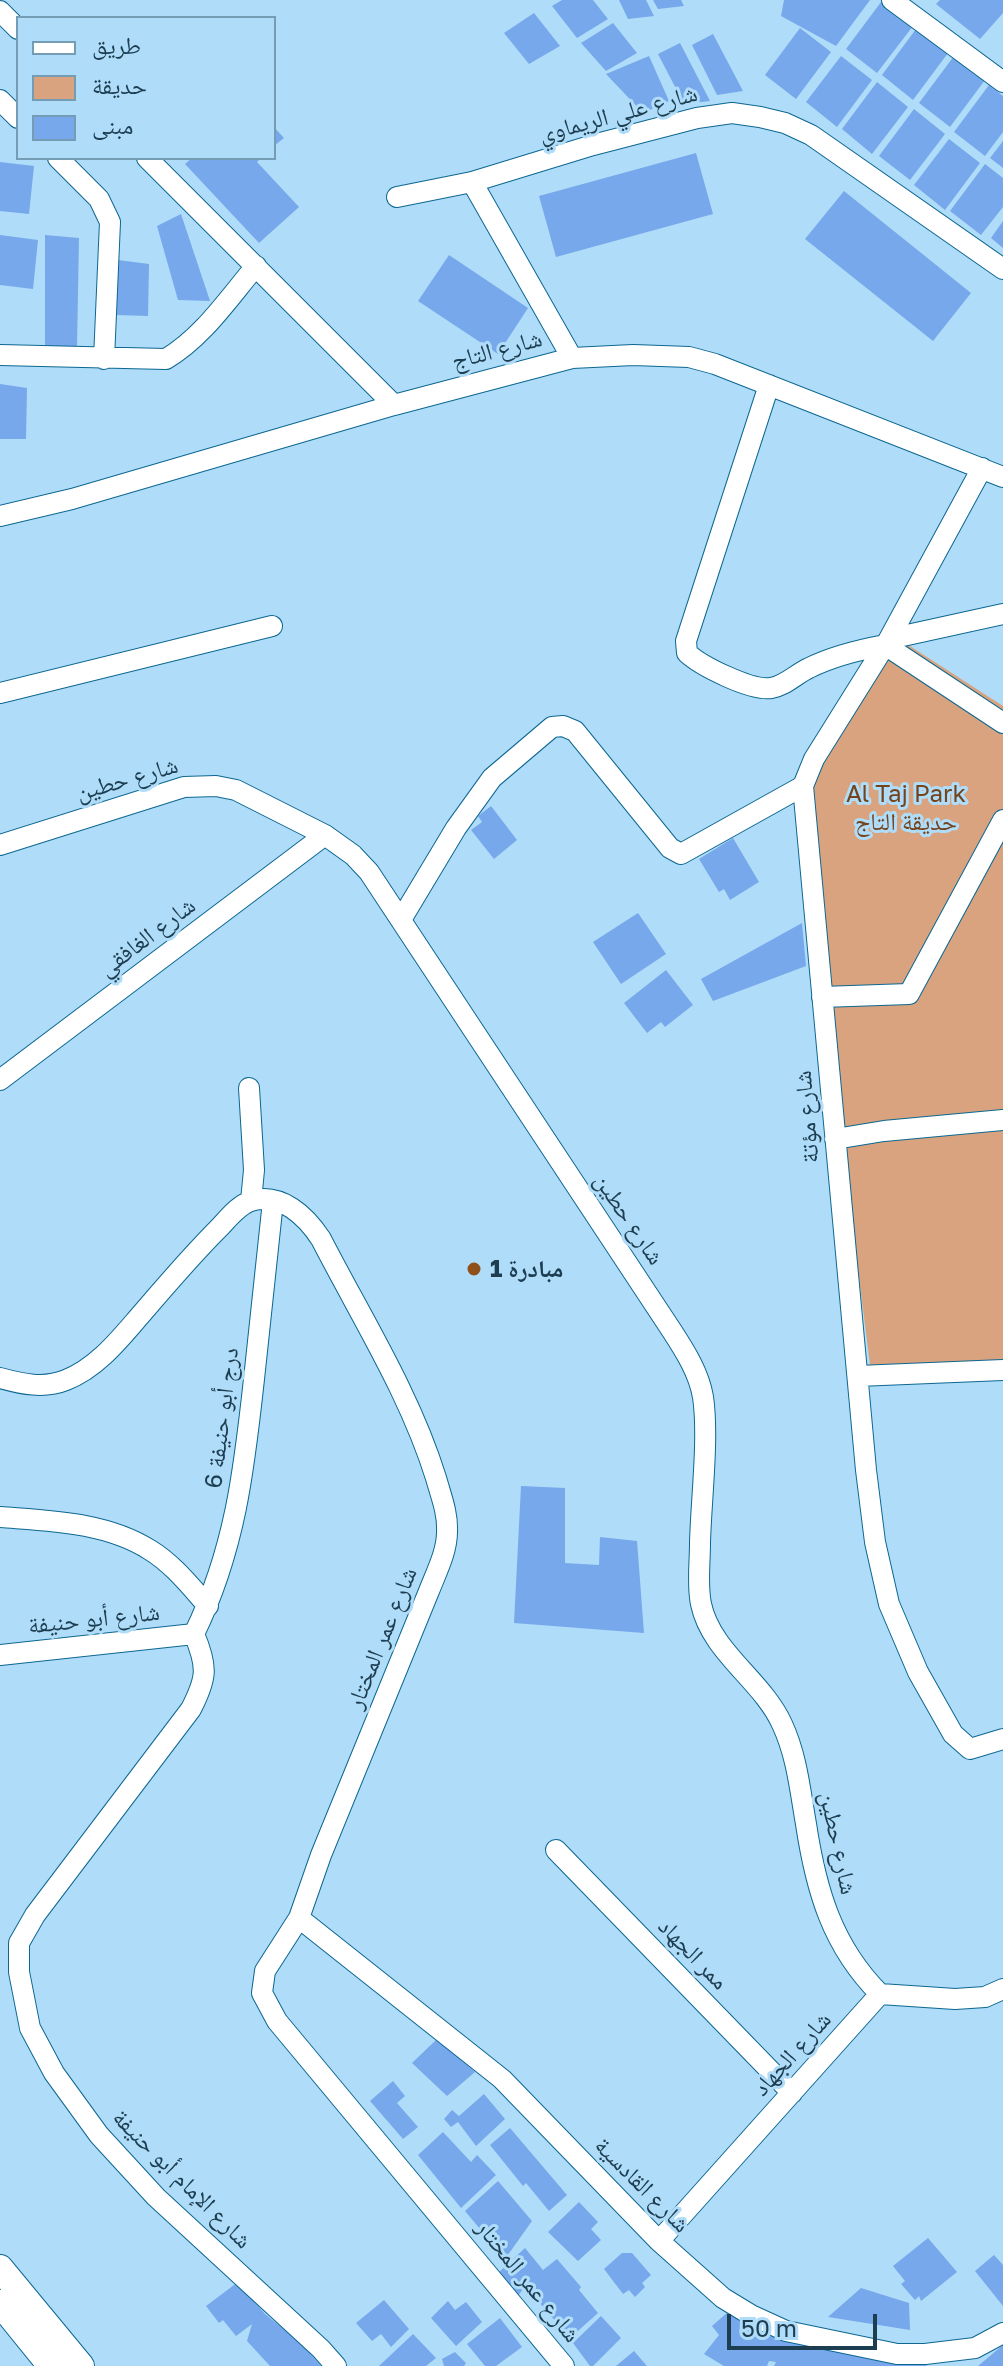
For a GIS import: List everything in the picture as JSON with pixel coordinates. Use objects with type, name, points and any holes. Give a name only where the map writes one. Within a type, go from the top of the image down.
[{"type":"main road","points":[[0,2268],[49,2350]]},
{"type":"main road","points":[[0,2303],[49,2350],[81,2366]]},
{"type":"street","points":[[892,0],[1003,82]]},
{"type":"street","points":[[0,11],[16,27]]},
{"type":"street","points":[[0,100],[16,116]]},
{"type":"street","name":"شارع علي الريماوي","points":[[397,197],[472,182],[593,145],[697,118],[732,113],[785,123],[811,135],[1003,269]]},
{"type":"street","points":[[60,160],[99,199],[110,222],[104,359]]},
{"type":"street","points":[[149,160],[394,405]]},
{"type":"street","points":[[472,182],[572,358]]},
{"type":"street","points":[[0,355],[166,359],[198,334],[256,266]]},
{"type":"street","name":"شارع التاج","points":[[0,516],[72,499],[394,405],[572,358],[633,355],[689,357],[715,364],[1003,477]]},
{"type":"street","points":[[769,385],[686,641],[687,653],[738,681],[765,689],[780,686],[828,660],[853,651],[1003,614]]},
{"type":"street","name":"شارع مؤتة","points":[[982,468],[887,642],[814,759],[803,786],[873,1528],[889,1604],[918,1672],[962,1744],[977,1749],[1003,1739]]},
{"type":"street","points":[[0,693],[272,626]]},
{"type":"street","points":[[887,642],[1003,723]]},
{"type":"street","points":[[402,918],[456,828],[492,778],[552,727],[563,726],[575,731],[670,848],[681,854],[803,786]]},
{"type":"street","name":"شارع حطين","points":[[0,845],[184,787],[200,786],[236,790],[325,835],[369,872],[672,1331],[696,1374],[703,1396],[704,1423],[699,1575],[701,1604],[718,1642],[756,1684],[780,1720],[792,1746],[806,1829],[826,1913],[855,1967],[880,1994]]},
{"type":"street","points":[[822,997],[909,994],[1003,820]]},
{"type":"street","name":"شارع الغافقي","points":[[0,1080],[325,835]]},
{"type":"street","points":[[0,1378],[27,1385],[51,1384],[65,1381],[81,1372],[112,1347],[203,1244],[238,1209],[251,1201],[254,1170],[249,1088]]},
{"type":"street","points":[[835,1139],[884,1131],[1003,1120]]},
{"type":"street","name":"شارع عمر المختار","points":[[251,1201],[273,1201],[295,1208],[311,1223],[382,1355],[427,1450],[446,1512],[447,1534],[444,1553],[321,1855],[299,1918],[265,1971],[262,1993],[267,2008],[564,2366]]},
{"type":"street","name":"درج أبو حنيفة 6","points":[[194,1634],[216,1587],[235,1523],[247,1445],[273,1201]]},
{"type":"street","points":[[858,1376],[1003,1370]]},
{"type":"street","points":[[0,1517],[95,1527],[149,1549],[172,1567],[208,1606]]},
{"type":"street","name":"شارع أبو حنيفة","points":[[1,1649],[194,1634]]},
{"type":"street","name":"شارع الإمام أبو حنيفة","points":[[194,1634],[205,1666],[200,1693],[182,1722],[35,1915],[19,1943],[19,1972],[30,2028],[54,2073],[99,2135],[156,2197],[336,2366]]},
{"type":"street","name":"ممر الجهاد","points":[[556,1850],[792,2093]]},
{"type":"street","name":"شارع القادسية","points":[[299,1918],[502,2079],[659,2241],[723,2298],[751,2315],[786,2331],[884,2351],[925,2354],[975,2348],[1003,2333]]},
{"type":"street","points":[[880,1994],[955,1999],[985,1997],[1003,1989]]},
{"type":"street","name":"شارع الجهاد","points":[[659,2241],[880,1994]]},
{"type":"green space","name":"Al Taj Park حديقة التاج","points":[[899,639],[1003,706],[1003,1363],[870,1365],[841,1134],[806,783]]},
{"type":"building","points":[[562,0],[593,0],[608,19],[577,38],[552,6]]},
{"type":"building","points":[[619,0],[646,0],[654,16],[628,19]]},
{"type":"building","points":[[653,0],[681,0],[684,6],[658,9]]},
{"type":"building","points":[[784,0],[870,0],[836,46],[781,16]]},
{"type":"building","points":[[940,0],[1003,0],[1003,13],[980,39],[936,4]]},
{"type":"building","points":[[881,2],[913,26],[877,73],[846,49]]},
{"type":"building","points":[[534,13],[560,46],[529,64],[504,33]]},
{"type":"building","points":[[613,23],[637,53],[606,71],[581,43]]},
{"type":"building","points":[[800,28],[831,52],[796,99],[765,75]]},
{"type":"building","points":[[916,29],[948,53],[913,100],[882,75]]},
{"type":"building","points":[[713,34],[743,91],[717,95],[692,45]]},
{"type":"building","points":[[680,43],[710,101],[684,104],[658,54]]},
{"type":"building","points":[[649,56],[669,101],[643,113],[606,74]]},
{"type":"building","points":[[841,56],[872,80],[837,127],[806,102]]},
{"type":"building","points":[[954,56],[985,80],[950,127],[919,103]]},
{"type":"building","points":[[877,82],[908,107],[872,154],[842,129]]},
{"type":"building","points":[[989,85],[1003,96],[1003,132],[985,156],[954,132]]},
{"type":"building","points":[[914,109],[945,134],[910,180],[879,156]]},
{"type":"building","points":[[276,129],[284,138],[276,144]]},
{"type":"building","points":[[949,139],[980,163],[945,210],[914,185]]},
{"type":"building","points":[[1003,141],[1003,168],[990,158]]},
{"type":"building","points":[[696,153],[713,214],[556,257],[539,196]]},
{"type":"building","points":[[190,160],[259,160],[257,162],[299,207],[259,243],[185,164]]},
{"type":"building","points":[[0,162],[34,166],[29,214],[0,211]]},
{"type":"building","points":[[985,164],[1003,178],[1003,207],[981,235],[950,211]]},
{"type":"building","points":[[844,191],[971,293],[933,341],[805,239]]},
{"type":"building","points":[[181,214],[210,301],[178,300],[157,226]]},
{"type":"building","points":[[1003,221],[1003,248],[991,238]]},
{"type":"building","points":[[0,235],[38,240],[33,289],[0,285]]},
{"type":"building","points":[[45,235],[79,238],[77,347],[45,346]]},
{"type":"building","points":[[449,255],[528,308],[498,354],[418,301]]},
{"type":"building","points":[[118,260],[149,264],[148,316],[116,315]]},
{"type":"building","points":[[0,384],[27,388],[26,439],[0,439]]},
{"type":"building","points":[[491,806],[517,840],[494,859],[471,830],[482,822],[478,816]]},
{"type":"building","points":[[733,838],[759,882],[730,900],[724,889],[719,892],[699,859]]},
{"type":"building","points":[[638,913],[666,954],[621,984],[593,942]]},
{"type":"building","points":[[802,923],[806,966],[713,1001],[701,979]]},
{"type":"building","points":[[666,970],[693,1005],[665,1027],[661,1022],[647,1033],[624,1003]]},
{"type":"building","points":[[521,1486],[565,1488],[565,1563],[599,1565],[600,1537],[637,1541],[644,1633],[514,1623]]},
{"type":"building","points":[[437,2039],[475,2072],[447,2096],[412,2063]]},
{"type":"building","points":[[393,2081],[405,2096],[397,2103],[418,2127],[403,2139],[370,2101]]},
{"type":"building","points":[[484,2094],[505,2119],[476,2146],[458,2122],[451,2127],[444,2119],[452,2110],[459,2116]]},
{"type":"building","points":[[510,2128],[567,2195],[549,2211],[526,2183],[523,2186],[490,2145]]},
{"type":"building","points":[[443,2132],[471,2162],[477,2155],[496,2175],[461,2208],[418,2155]]},
{"type":"building","points":[[498,2181],[532,2221],[505,2259],[465,2211]]},
{"type":"building","points":[[579,2202],[598,2222],[591,2229],[601,2240],[578,2261],[548,2232]]},
{"type":"building","points":[[928,2238],[957,2272],[921,2301],[919,2296],[915,2300],[901,2284],[905,2281],[893,2266]]},
{"type":"building","points":[[525,2248],[543,2270],[557,2259],[598,2313],[570,2338],[525,2286],[518,2296],[498,2273]]},
{"type":"building","points":[[622,2253],[632,2253],[651,2275],[642,2283],[645,2287],[635,2297],[629,2290],[623,2294],[604,2269]]},
{"type":"building","points":[[994,2255],[1003,2265],[1003,2306],[975,2271]]},
{"type":"building","points":[[238,2282],[265,2314],[302,2344],[321,2366],[270,2366],[247,2341],[252,2324],[236,2336],[223,2320],[219,2323],[206,2306]]},
{"type":"building","points":[[861,2288],[909,2303],[910,2330],[828,2317]]},
{"type":"building","points":[[384,2300],[409,2329],[391,2347],[381,2334],[372,2341],[356,2323]]},
{"type":"building","points":[[448,2301],[455,2310],[466,2302],[482,2322],[456,2346],[431,2318]]},
{"type":"building","points":[[728,2312],[930,2362],[926,2366],[774,2366],[776,2362],[769,2361],[767,2366],[724,2366],[704,2354],[719,2335],[712,2326]]},
{"type":"building","points":[[601,2316],[621,2338],[590,2366],[573,2343]]},
{"type":"building","points":[[500,2318],[522,2347],[496,2366],[485,2366],[467,2344]]},
{"type":"building","points":[[413,2334],[436,2358],[426,2366],[379,2366]]},
{"type":"building","points":[[1003,2345],[1003,2366],[978,2366]]},
{"type":"building","points":[[634,2351],[647,2366],[616,2366]]},
{"type":"building","points":[[455,2352],[466,2363],[464,2366],[444,2366],[442,2359]]},
{"type":"place","name":"مبادرة 1","points":[[474,1269]]}]
